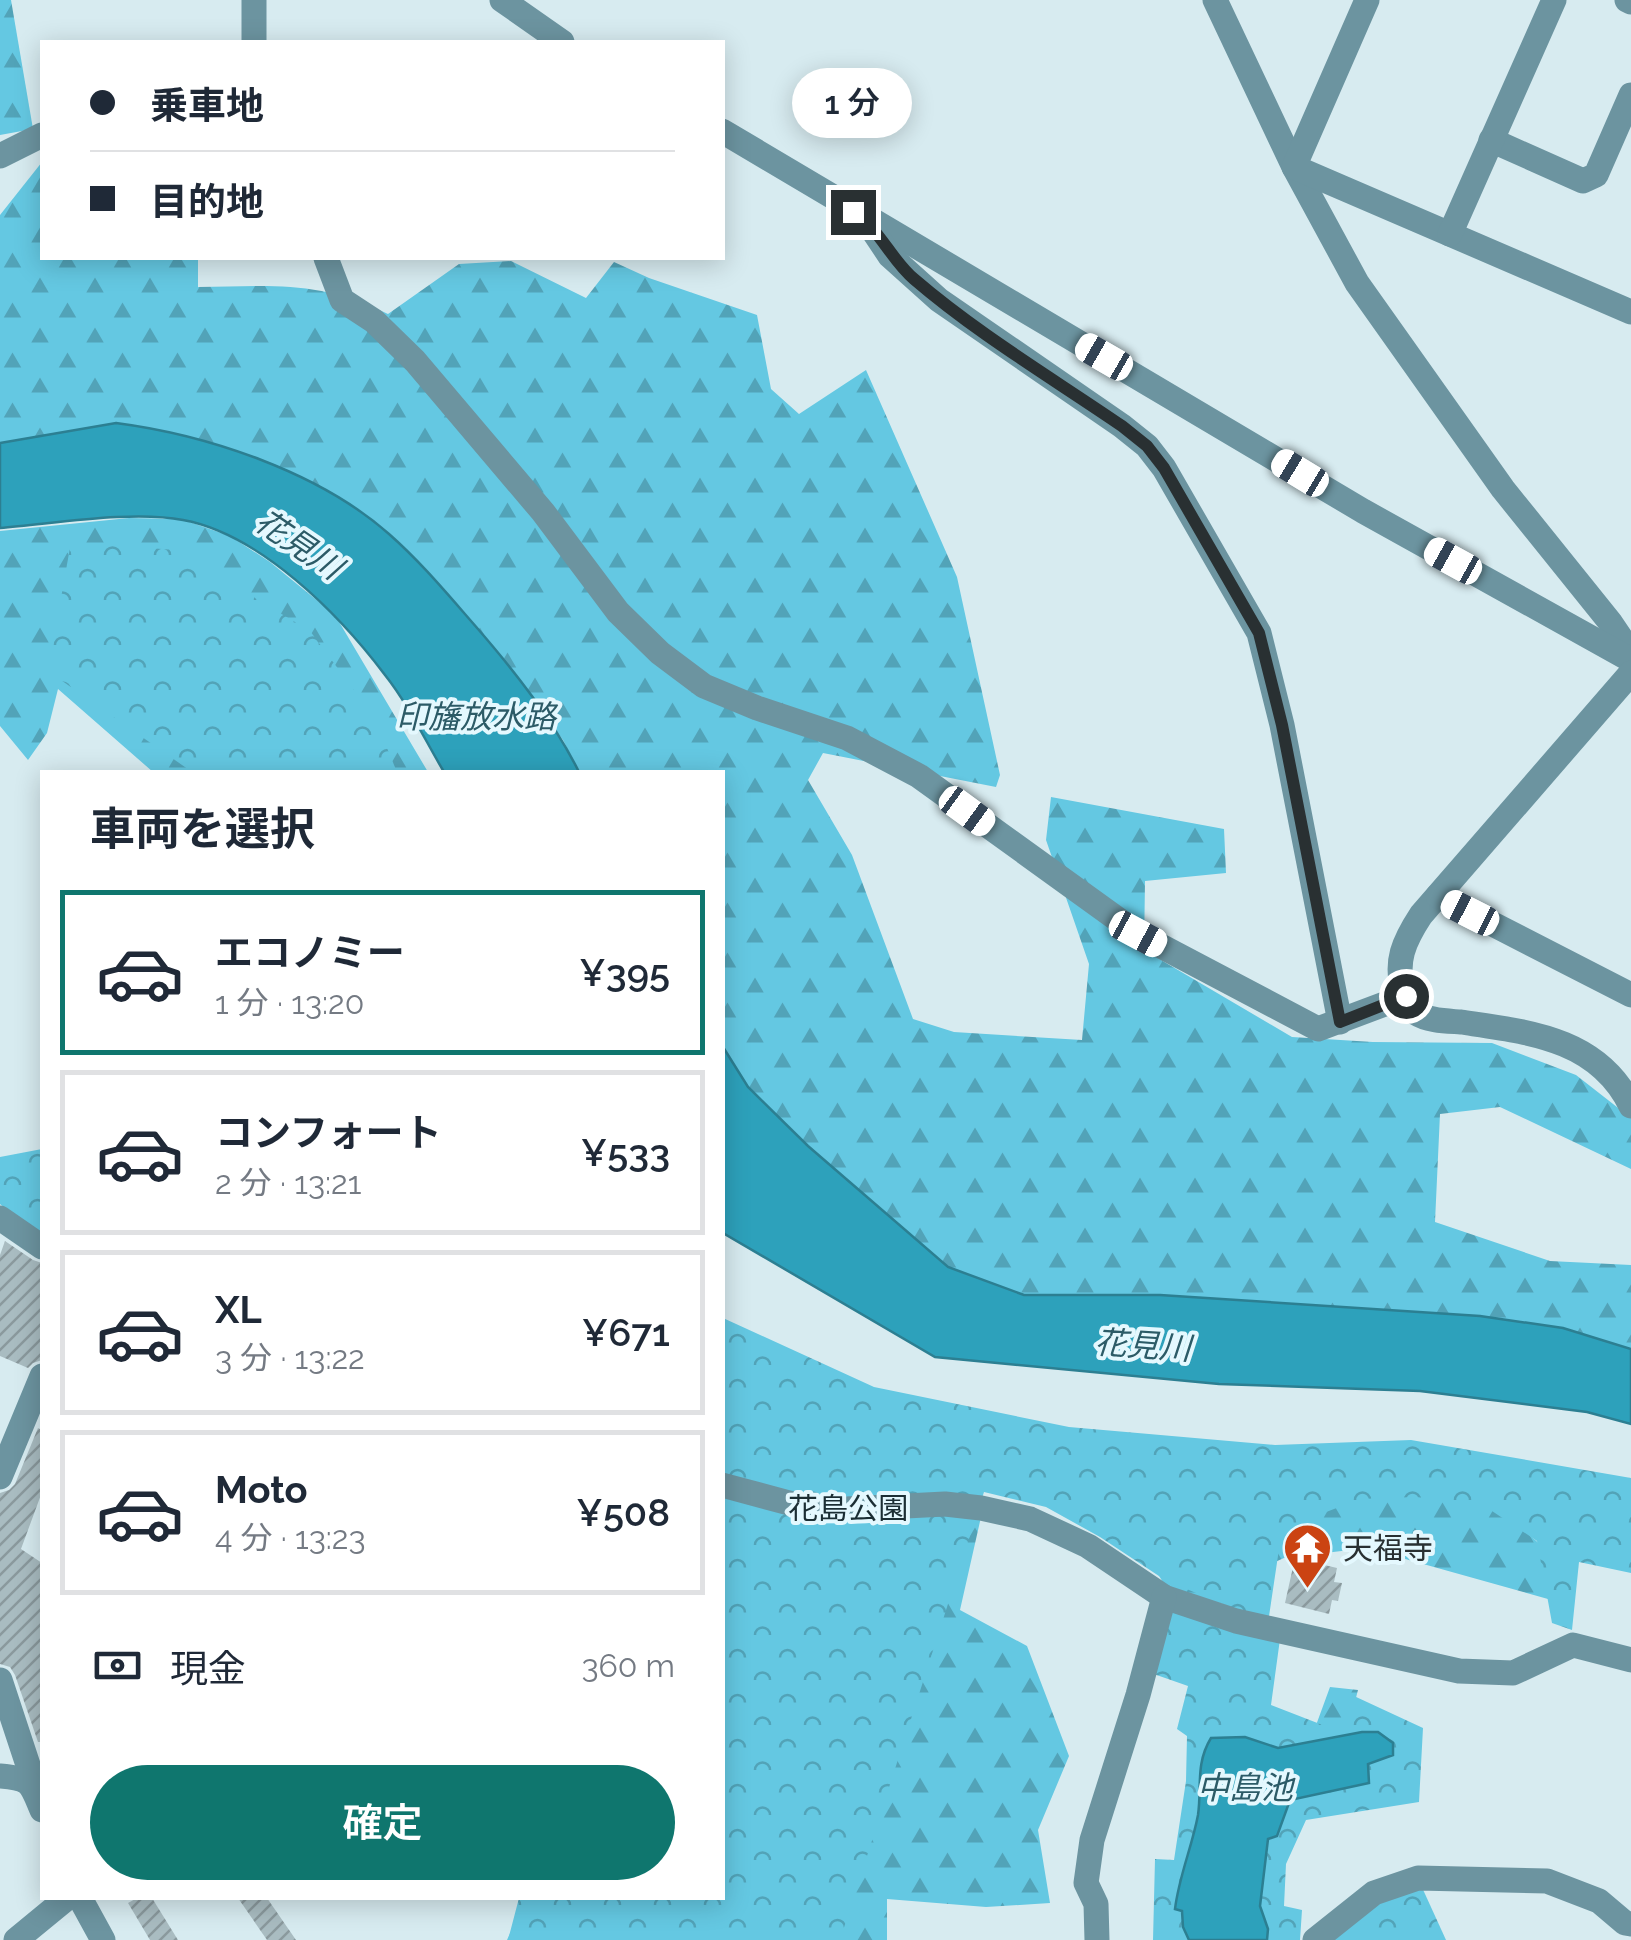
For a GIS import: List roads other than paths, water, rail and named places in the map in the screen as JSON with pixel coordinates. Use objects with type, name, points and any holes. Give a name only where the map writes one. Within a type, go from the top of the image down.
[{"type":"street","points":[[254,0],[254,40]]},
{"type":"street","points":[[502,0],[559,40]]},
{"type":"street","points":[[1215,0],[1294,166],[1356,283],[1503,489],[1610,622],[1631,657]]},
{"type":"street","points":[[1294,166],[1368,0]]},
{"type":"street","points":[[1450,234],[1554,0]]},
{"type":"street","points":[[1491,140],[1583,181],[1596,175],[1631,95]]},
{"type":"street","points":[[725,133],[1363,511],[1631,657]]},
{"type":"street","points":[[0,156],[40,136]]},
{"type":"street","points":[[1294,166],[1631,312]]},
{"type":"street","points":[[864,218],[890,256],[910,276],[1122,426],[1147,446],[1164,468],[1259,633],[1282,725],[1340,1022]]},
{"type":"street","points":[[327,260],[342,300],[374,321],[415,361],[543,512],[618,612],[660,654],[704,686],[847,738],[904,768],[1138,934],[1318,1030],[1406,996]]},
{"type":"street","points":[[1631,673],[1438,896],[1414,926],[1400,955],[1406,996],[1416,1012],[1532,1033],[1571,1047],[1620,1082],[1631,1106]]},
{"type":"street","points":[[1438,896],[1631,994]]},
{"type":"street","points":[[0,1218],[40,1246]]},
{"type":"street","points":[[0,1477],[40,1381]]},
{"type":"street","points":[[725,1487],[804,1507],[945,1504],[1030,1519],[1088,1546],[1164,1597],[1236,1621],[1459,1671],[1514,1673],[1573,1645],[1631,1660]]},
{"type":"street","points":[[1097,1940],[1096,1904],[1086,1883],[1092,1840],[1164,1597]]},
{"type":"street","points":[[0,1680],[35,1768],[40,1798]]},
{"type":"street","points":[[0,1776],[24,1778],[35,1768]]},
{"type":"street","points":[[1315,1940],[1374,1893],[1418,1878],[1547,1881],[1599,1901],[1624,1923],[1631,1924]]},
{"type":"street","points":[[16,1940],[66,1900]]},
{"type":"street","points":[[81,1900],[103,1940]]},
{"type":"water","name":"印旛放水路","points":[[116,423],[224,447],[330,492],[389,534],[446,592],[520,680],[578,770],[443,770],[393,686],[345,627],[269,559],[212,528],[183,520],[140,516],[0,528],[0,443]]},
{"type":"water","name":"花見川","points":[[725,1050],[748,1087],[808,1146],[948,1267],[1024,1295],[1160,1295],[1480,1316],[1563,1328],[1631,1349],[1631,1424],[1587,1412],[1420,1391],[1219,1384],[935,1357],[725,1234]]},
{"type":"water","name":"中島池","points":[[1378,1732],[1393,1743],[1393,1755],[1368,1764],[1369,1783],[1290,1800],[1277,1836],[1268,1839],[1260,1906],[1268,1929],[1267,1940],[1189,1940],[1182,1911],[1175,1909],[1198,1815],[1203,1757],[1211,1738],[1245,1737],[1278,1748]]},
{"type":"place","name":"天福寺","points":[[1308,1590]]},
{"type":"park label","name":"花島公園","points":[[848,1508]]}]
